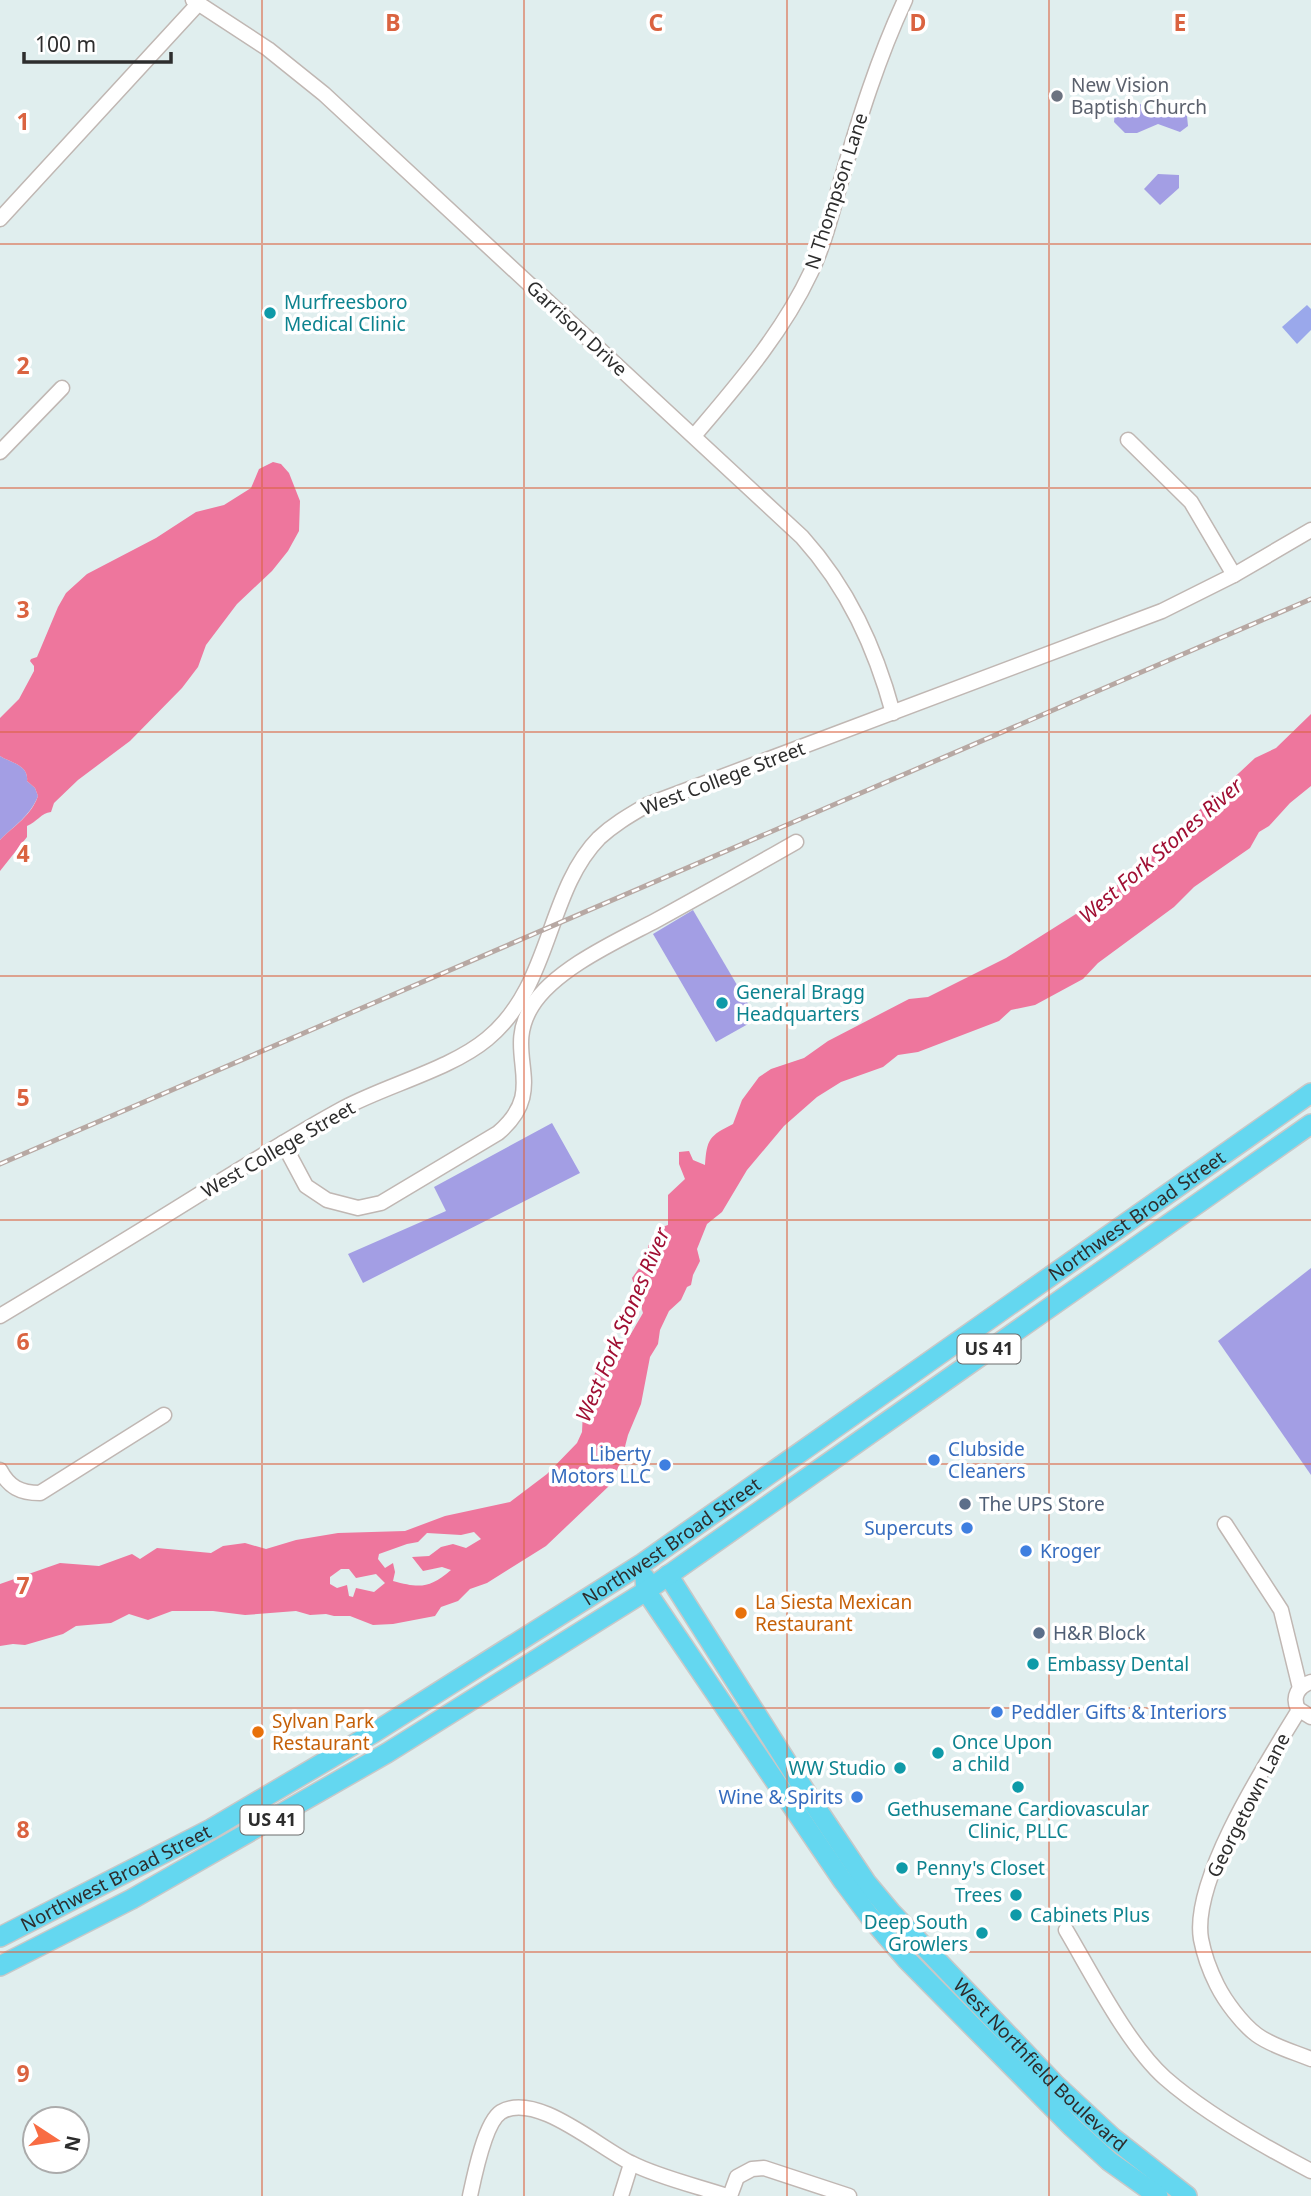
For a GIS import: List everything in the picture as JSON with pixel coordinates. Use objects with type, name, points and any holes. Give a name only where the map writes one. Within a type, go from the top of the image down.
[{"type":"main road","name":"Northwest Broad Street","points":[[9,1933],[211,1829],[375,1732],[643,1563],[1311,1093]]},
{"type":"main road","name":"Northwest Broad Street","points":[[0,1966],[223,1848],[387,1753],[646,1591],[1311,1124]]},
{"type":"main road","points":[[1051,1276],[1065,1296]]},
{"type":"main road","points":[[947,1349],[960,1370]]},
{"type":"main road","points":[[868,1404],[882,1425]]},
{"type":"main road","points":[[643,1563],[668,1575]]},
{"type":"main road","points":[[643,1563],[646,1591]]},
{"type":"main road","name":"West Northfield Boulevard","points":[[668,1575],[866,1882],[906,1931],[1062,2103],[1109,2161],[1158,2196]]},
{"type":"main road","name":"West Northfield Boulevard","points":[[646,1591],[843,1881],[907,1960],[1062,2103],[1114,2138],[1187,2196]]},
{"type":"main road","points":[[375,1732],[387,1753]]},
{"type":"main road","points":[[211,1829],[223,1848]]},
{"type":"main road","points":[[9,1933],[30,1951]]},
{"type":"street","name":"N Thompson Lane","points":[[694,436],[756,363],[797,301],[812,271],[827,230],[867,94],[905,0]]},
{"type":"street","name":"Garrison Drive","points":[[195,2],[268,49],[324,94],[802,537],[822,559],[858,616],[893,713]]},
{"type":"street","points":[[0,219],[195,2]]},
{"type":"street","points":[[0,452],[62,388]]},
{"type":"street","points":[[1128,440],[1191,502],[1234,575]]},
{"type":"street","name":"West College Street","points":[[0,1316],[283,1143],[345,1108],[462,1056],[487,1039],[508,1018],[524,995],[570,883],[583,859],[598,839],[617,822],[647,805],[1163,611],[1234,575],[1311,530]]},
{"type":"street","points":[[283,1143],[306,1186],[327,1200],[358,1208],[380,1203],[498,1133],[513,1121],[522,1102],[526,1084],[520,1041],[524,1021],[534,1003],[572,967],[796,842]]},
{"type":"street","points":[[0,1470],[6,1481],[16,1490],[40,1493],[164,1415]]},
{"type":"street","points":[[1225,1524],[1281,1610],[1305,1685],[1295,1698],[1305,1714]]},
{"type":"street","name":"Georgetown Lane","points":[[1305,1714],[1262,1771],[1212,1870],[1203,1898],[1200,1938],[1210,1970],[1225,2000],[1257,2035],[1311,2059]]},
{"type":"street","points":[[1066,1930],[1136,2045],[1164,2078],[1219,2117],[1311,2171]]},
{"type":"street","points":[[470,2196],[489,2126],[500,2112],[519,2106],[537,2110],[557,2120],[631,2164],[729,2196],[737,2177],[752,2169],[764,2168],[849,2196]]},
{"type":"street","points":[[621,2196],[631,2164]]},
{"type":"shaded area","points":[[1127,103],[1140,104],[1150,110],[1166,105],[1180,107],[1187,116],[1188,126],[1180,132],[1158,124],[1137,133],[1125,133],[1114,122],[1115,112]]},
{"type":"shaded area","points":[[1158,174],[1179,175],[1179,188],[1160,205],[1144,189]]},
{"type":"shaded area","points":[[1307,305],[1311,309],[1311,330],[1297,344],[1282,327]]},
{"type":"shaded area","points":[[0,756],[25,771],[27,781],[35,788],[38,796],[26,815],[0,840]]},
{"type":"shaded area","points":[[693,910],[757,1019],[716,1042],[653,934]]},
{"type":"shaded area","points":[[552,1123],[580,1173],[363,1283],[348,1254],[446,1211],[434,1187]]},
{"type":"shaded area","points":[[1311,1268],[1311,1475],[1218,1341]]},
{"type":"water","points":[[273,462],[281,464],[289,473],[300,501],[299,531],[288,551],[272,571],[237,604],[206,645],[198,667],[182,688],[130,741],[78,780],[54,803],[51,812],[27,826],[27,837],[0,871],[0,840],[27,815],[38,796],[35,788],[27,781],[25,771],[0,756],[0,718],[19,699],[34,671],[30,661],[37,657],[66,593],[87,574],[156,538],[196,512],[224,505],[251,488],[259,469]]},
{"type":"water","name":"West Fork Stones River","points":[[1311,714],[1311,786],[1290,803],[1269,826],[1259,832],[1250,848],[1194,887],[1174,907],[1098,963],[1083,979],[1035,1005],[1011,1010],[999,1021],[918,1052],[898,1055],[883,1067],[841,1082],[817,1097],[784,1126],[747,1170],[722,1212],[707,1224],[697,1249],[700,1261],[691,1285],[669,1311],[660,1330],[658,1344],[650,1357],[641,1404],[628,1435],[621,1462],[609,1486],[546,1546],[487,1583],[470,1589],[458,1601],[441,1607],[435,1616],[393,1624],[373,1625],[350,1616],[310,1615],[296,1611],[245,1615],[213,1611],[172,1611],[148,1620],[129,1614],[111,1623],[76,1626],[63,1634],[25,1645],[0,1646],[0,1584],[60,1563],[99,1566],[132,1554],[140,1559],[157,1548],[211,1553],[223,1546],[245,1543],[266,1549],[296,1540],[338,1533],[405,1531],[445,1516],[510,1502],[547,1474],[577,1443],[582,1432],[583,1411],[590,1397],[597,1363],[629,1337],[643,1313],[632,1278],[649,1254],[648,1245],[660,1242],[662,1227],[668,1225],[668,1195],[685,1179],[679,1164],[679,1152],[689,1151],[693,1160],[705,1165],[711,1139],[733,1124],[742,1100],[759,1077],[771,1069],[804,1058],[828,1041],[909,999],[928,997],[1006,958],[1095,902],[1134,872],[1163,839],[1177,831],[1255,758],[1276,748]],"holes":[[[474,1532],[481,1539],[466,1548],[453,1544],[441,1547],[429,1556],[412,1557],[423,1571],[442,1567],[451,1570],[430,1584],[417,1586],[393,1581],[393,1563],[385,1568],[378,1559],[379,1554],[418,1542],[427,1533],[461,1535]],[[341,1569],[349,1569],[356,1578],[376,1574],[385,1583],[374,1592],[356,1588],[353,1597],[349,1596],[347,1585],[337,1588],[330,1584],[330,1577]]]},
{"type":"railway","points":[[0,1164],[1311,599]]},
{"type":"place","name":"New Vision Baptish Church","points":[[1057,96]]},
{"type":"place","name":"Murfreesboro Medical Clinic","points":[[270,313]]},
{"type":"place","name":"General Bragg Headquarters","points":[[722,1003]]},
{"type":"place","name":"Clubside Cleaners","points":[[934,1460]]},
{"type":"place","name":"Liberty Motors LLC","points":[[665,1465]]},
{"type":"place","name":"The UPS Store","points":[[965,1504]]},
{"type":"place","name":"Supercuts","points":[[967,1528]]},
{"type":"place","name":"Kroger","points":[[1026,1551]]},
{"type":"place","name":"La Siesta Mexican Restaurant","points":[[741,1613]]},
{"type":"place","name":"H&R Block","points":[[1039,1633]]},
{"type":"place","name":"Embassy Dental","points":[[1033,1664]]},
{"type":"place","name":"Peddler Gifts & Interiors","points":[[997,1712]]},
{"type":"place","name":"Sylvan Park Restaurant","points":[[258,1732]]},
{"type":"place","name":"Once Upon a child","points":[[938,1753]]},
{"type":"place","name":"WW Studio","points":[[900,1768]]},
{"type":"place","name":"Gethusemane Cardiovascular Clinic, PLLC","points":[[1018,1787]]},
{"type":"place","name":"Wine & Spirits","points":[[857,1797]]},
{"type":"place","name":"Penny's Closet","points":[[902,1868]]},
{"type":"place","name":"Trees","points":[[1016,1895]]},
{"type":"place","name":"Cabinets Plus","points":[[1016,1915]]},
{"type":"place","name":"Deep South Growlers","points":[[982,1933]]}]
